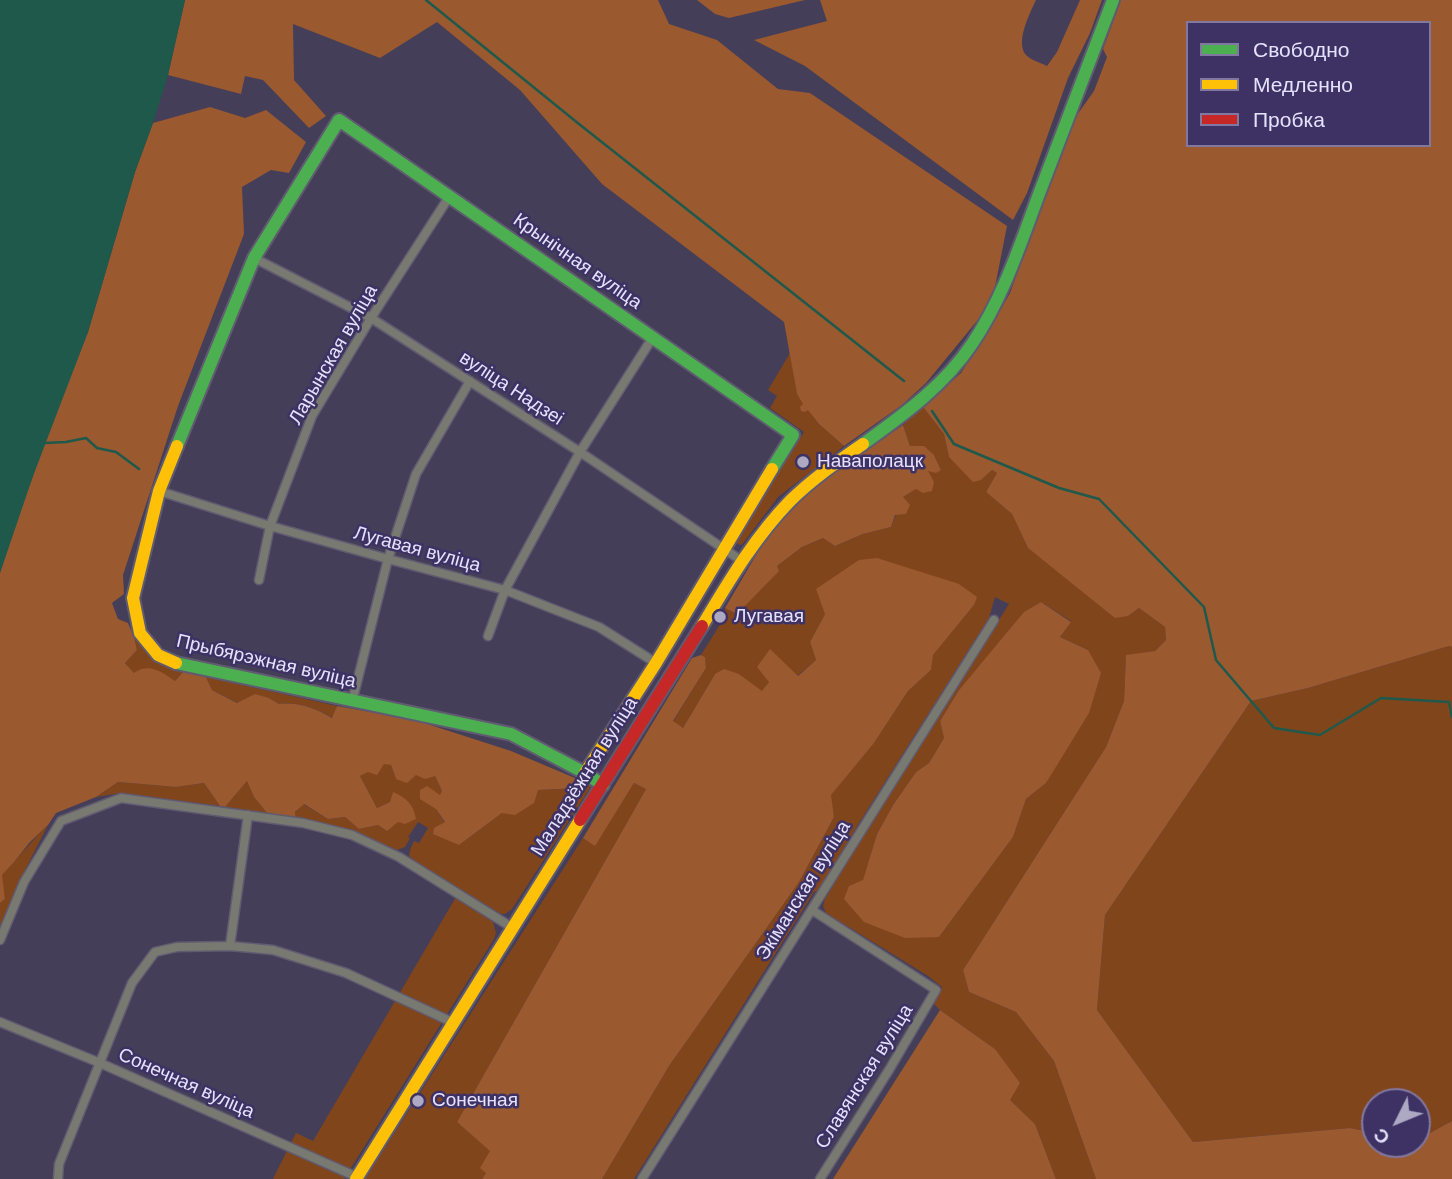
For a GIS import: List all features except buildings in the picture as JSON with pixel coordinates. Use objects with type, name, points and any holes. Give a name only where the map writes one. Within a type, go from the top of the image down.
[{"type":"street","name":"Маладзёжная вуліца","points":[[357,1178],[742,561],[790,500],[820,474],[933,390],[972,344],[1003,290],[1113,0]]},
{"type":"street","name":"Крынічная вуліца","points":[[339,120],[793,435],[726,550]]},
{"type":"street","name":"Прыбярэжная вуліца","points":[[339,120],[254,258],[159,491],[133,598],[140,634],[158,655],[175,663],[511,734],[603,785]]},
{"type":"street","name":"Ларынская вуліца","points":[[259,580],[270,526],[312,416],[449,197]]},
{"type":"street","name":"вуліца Надзеі","points":[[254,258],[371,318],[580,452],[742,561]]},
{"type":"street","points":[[488,636],[505,590],[580,452],[653,337]]},
{"type":"street","points":[[352,702],[388,559],[416,474],[470,381]]},
{"type":"street","name":"Лугавая вуліца","points":[[159,491],[270,526],[505,590],[599,627],[656,663]]},
{"type":"street","points":[[585,773],[726,550]]},
{"type":"street","name":"Экіманская вуліца","points":[[642,1179],[993,620]]},
{"type":"street","points":[[0,940],[24,883],[61,821],[121,799],[303,823],[352,835],[402,859],[513,928]]},
{"type":"street","points":[[230,946],[248,815]]},
{"type":"street","name":"Славянская вуліца","points":[[812,910],[936,990],[820,1179]]},
{"type":"street","points":[[58,1179],[59,1164],[132,984],[155,952],[177,947],[230,946],[273,950],[346,973],[453,1022]]},
{"type":"street","name":"Сонечная вуліца","points":[[0,1022],[100,1063],[357,1178]]},
{"type":"shaded area","points":[[0,0],[185,0],[168,75],[135,172],[88,332],[33,476],[0,573]]},
{"type":"shaded area","points":[[185,0],[658,0],[669,24],[717,40],[778,89],[810,93],[1007,226],[995,287],[981,316],[926,383],[902,405],[844,446],[819,424],[808,410],[801,411],[803,404],[797,394],[784,322],[602,184],[520,90],[437,22],[380,58],[293,24],[294,80],[326,116],[309,128],[263,80],[245,76],[241,94],[168,75]]},
{"type":"shaded area","points":[[697,0],[805,0],[729,18],[715,14]]},
{"type":"shaded area","points":[[820,0],[1036,0],[1023,35],[1023,49],[1028,57],[1047,66],[1057,52],[1080,0],[1102,0],[1090,33],[1068,78],[1027,193],[1013,220],[805,66],[754,40],[827,21]]},
{"type":"shaded area","points":[[1121,0],[1452,0],[1452,647],[1308,688],[1251,701],[1105,915],[1097,1010],[1193,1142],[1350,1128],[1361,1130],[1361,1158],[1431,1158],[1431,1132],[1452,1121],[1452,1179],[1096,1179],[1054,1061],[1016,1012],[969,992],[963,970],[1106,747],[1124,701],[1126,655],[1155,651],[1166,640],[1165,627],[1139,608],[1128,616],[1115,618],[1028,548],[1012,514],[986,492],[997,473],[992,470],[981,480],[973,482],[949,457],[944,434],[923,407],[961,373],[1010,293],[1074,119],[1094,91],[1107,57],[1103,49]]},
{"type":"shaded area","points":[[210,107],[245,118],[266,110],[306,142],[289,173],[271,170],[242,187],[244,234],[178,406],[123,575],[124,594],[112,603],[118,619],[128,623],[137,650],[125,663],[134,673],[150,668],[175,681],[183,672],[206,677],[212,690],[237,703],[255,694],[279,704],[307,706],[332,718],[337,706],[415,720],[511,751],[582,781],[579,788],[538,790],[534,803],[515,815],[502,813],[459,845],[433,834],[434,828],[445,822],[436,809],[420,799],[420,790],[427,786],[440,795],[442,791],[435,776],[425,779],[416,775],[407,783],[396,779],[391,765],[384,764],[377,775],[368,772],[360,776],[377,808],[390,802],[393,792],[406,799],[413,809],[416,819],[405,824],[398,822],[387,831],[378,825],[359,829],[345,817],[328,819],[304,804],[295,812],[296,819],[267,813],[254,797],[247,781],[225,807],[220,806],[204,783],[176,787],[118,782],[96,797],[56,813],[2,875],[5,899],[0,903],[0,573],[15,525],[88,332],[135,172],[153,123]]},
{"type":"shaded area","points":[[790,353],[797,394],[819,424],[844,446],[778,497],[741,545],[736,541],[804,432],[770,408],[777,396],[768,390]]},
{"type":"shaded area","points":[[923,407],[944,434],[949,457],[981,480],[992,470],[997,473],[986,492],[1012,514],[1028,548],[1064,576],[1128,616],[1139,608],[1165,627],[1166,640],[1155,651],[1126,656],[1124,701],[1106,747],[963,970],[969,992],[1016,1012],[1054,1061],[1096,1179],[1056,1179],[1035,1124],[1010,1100],[995,1049],[933,1003],[942,987],[826,913],[823,906],[867,828],[1009,604],[995,597],[989,618],[634,1179],[602,1179],[669,1066],[799,882],[834,817],[830,795],[874,743],[908,691],[931,670],[932,656],[974,605],[825,614],[810,642],[816,660],[797,676],[769,650],[769,682],[762,692],[739,674],[715,674],[683,728],[673,722],[706,668],[705,657],[701,655],[724,618],[725,608],[737,614],[777,566],[802,547],[823,538],[835,546],[863,534],[891,527],[903,497],[916,489],[927,470],[941,470],[934,455],[910,446],[903,425]],"holes":[[[1041,602],[1071,621],[1060,637],[1088,650],[1046,783],[1026,799],[1013,837],[939,937],[849,886],[863,881],[877,834],[893,805],[916,772],[929,763],[944,738],[940,721],[959,690],[1025,612]]]},
{"type":"shaded area","points":[[903,425],[910,446],[924,446],[934,455],[941,470],[936,473],[928,471],[934,482],[932,491],[923,493],[916,489],[903,497],[910,505],[906,514],[895,515],[891,527],[863,534],[835,546],[823,538],[802,547],[777,566],[779,571],[737,614],[725,608],[772,528],[824,479]]},
{"type":"shaded area","points":[[877,558],[959,584],[977,597],[974,605],[933,655],[931,670],[908,691],[874,743],[831,795],[834,817],[799,882],[669,1066],[602,1179],[482,1179],[486,1173],[480,1168],[490,1151],[457,1122],[646,789],[634,783],[595,846],[583,838],[692,658],[701,655],[705,657],[706,668],[673,721],[683,728],[715,674],[724,669],[739,674],[762,691],[769,682],[757,667],[770,649],[798,676],[816,660],[810,642],[825,614],[816,589],[859,560]]},
{"type":"shaded area","points":[[1041,602],[1071,622],[1060,637],[1088,650],[1101,673],[1089,713],[1046,783],[1026,799],[1013,837],[939,937],[905,938],[864,922],[844,899],[849,886],[863,880],[877,834],[893,805],[916,772],[929,763],[944,738],[940,721],[959,690],[1024,612]]},
{"type":"shaded area","points":[[134,637],[155,659],[183,672],[175,681],[134,673],[125,663],[137,650]]},
{"type":"shaded area","points":[[1452,647],[1452,1121],[1431,1132],[1431,1088],[1361,1088],[1361,1130],[1350,1128],[1193,1142],[1097,1010],[1105,915],[1251,701],[1308,688]]},
{"type":"shaded area","points":[[206,677],[337,706],[333,718],[307,706],[279,704],[269,698],[238,703],[212,690]]},
{"type":"shaded area","points":[[384,763],[391,765],[396,779],[416,774],[435,776],[442,791],[436,809],[459,845],[538,790],[579,788],[584,776],[592,785],[512,909],[501,914],[409,856],[414,841],[419,843],[428,828],[418,822],[405,847],[397,850],[351,831],[296,819],[295,813],[303,804],[328,819],[345,817],[359,829],[378,825],[387,831],[393,793],[390,802],[377,808],[360,776]]},
{"type":"shaded area","points":[[247,781],[254,797],[267,813],[225,807]]},
{"type":"shaded area","points":[[118,782],[176,787],[204,783],[220,806],[121,793],[96,797]]},
{"type":"shaded area","points":[[634,783],[646,789],[457,1122],[491,1151],[482,1179],[365,1179],[583,838],[595,845]]},
{"type":"shaded area","points":[[48,825],[0,927],[0,903],[5,899],[1,875]]},
{"type":"shaded area","points":[[456,897],[493,922],[496,933],[494,939],[344,1179],[273,1179],[296,1133],[313,1141]]},
{"type":"shaded area","points":[[940,1010],[995,1049],[1020,1083],[1010,1100],[1035,1124],[1056,1179],[833,1179]]},
{"type":"waterway","points":[[426,0],[904,381]]},
{"type":"waterway","points":[[932,411],[954,444],[1059,488],[1099,499],[1204,607],[1216,660],[1274,728],[1320,735],[1381,698],[1449,702],[1452,717]]},
{"type":"waterway","points":[[44,443],[86,438],[97,448],[116,452],[139,469]]},
{"type":"traffic: fast","points":[[863,444],[908,411],[936,386],[961,359],[983,326],[1018,252],[1113,0]]},
{"type":"traffic: fast","points":[[177,446],[254,258],[339,120],[793,435],[772,469]]},
{"type":"traffic: fast","points":[[176,663],[511,734],[603,785]]},
{"type":"traffic: slow","points":[[702,626],[742,561],[777,515],[807,485],[863,444]]},
{"type":"traffic: slow","points":[[176,663],[158,655],[140,633],[133,598],[159,491],[177,446]]},
{"type":"traffic: slow","points":[[585,773],[656,663],[772,469]]},
{"type":"traffic: slow","points":[[356,1179],[580,820]]},
{"type":"traffic: jam","points":[[580,820],[702,626]]},
{"type":"place","name":"Наваполацк","points":[[803,462]]},
{"type":"place","name":"Лугавая","points":[[720,617]]},
{"type":"place","name":"Сонечная","points":[[418,1101]]}]
